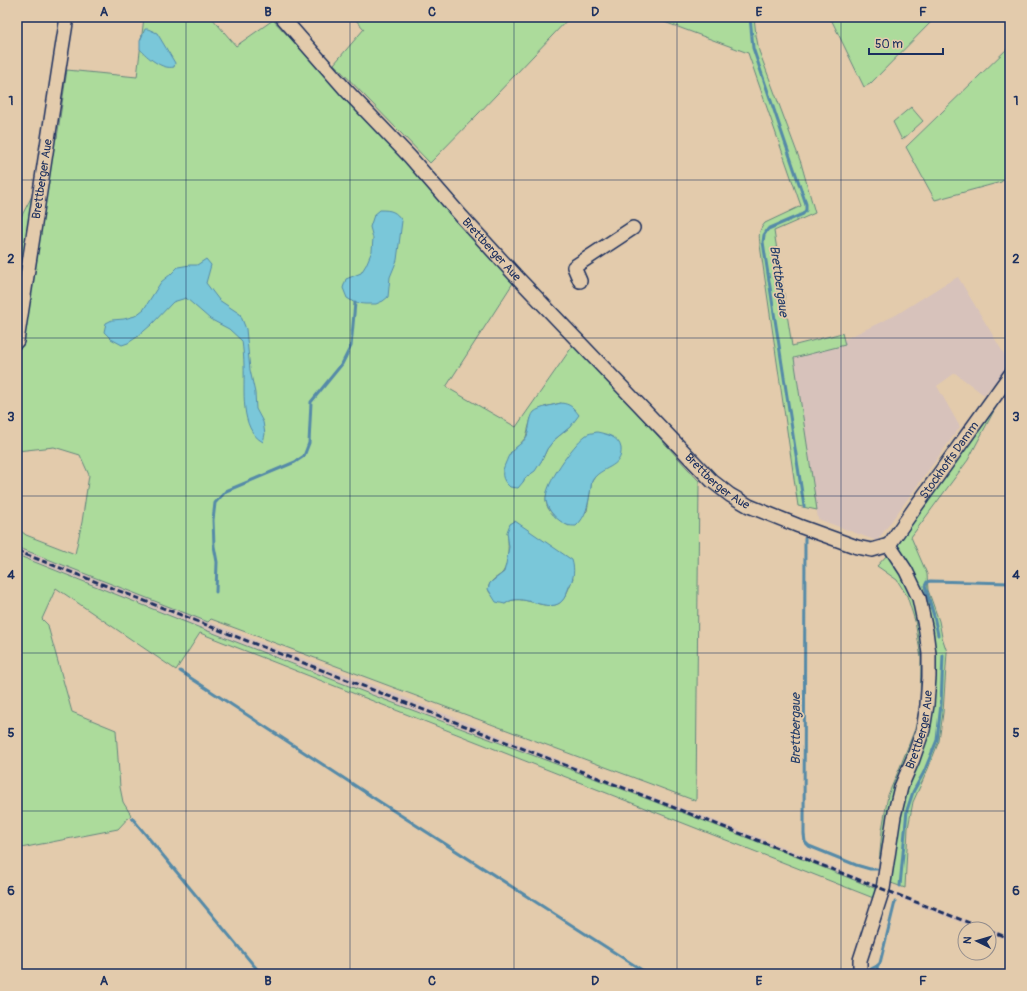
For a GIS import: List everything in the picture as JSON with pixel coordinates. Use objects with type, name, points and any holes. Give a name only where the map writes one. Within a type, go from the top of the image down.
[{"type":"street","name":"Brettberger Aue","points":[[17,341],[67,17]]},
{"type":"street","name":"Brettberger Aue","points":[[282,17],[346,90],[410,157],[515,275],[712,481],[730,495],[749,506],[857,547],[872,550],[889,545],[906,571],[919,598],[926,631],[929,654],[927,705],[923,730],[901,787],[894,816],[883,889],[860,960],[860,974]]},
{"type":"street","points":[[580,281],[574,267],[633,228]]},
{"type":"street","name":"Stockhoffs Damm","points":[[889,545],[1010,375]]},
{"type":"shaded area","points":[[958,277],[1010,364],[984,395],[955,373],[937,386],[960,427],[877,541],[818,519],[794,358],[845,345],[843,340],[896,315]]},
{"type":"shaded area","points":[[17,547],[374,685],[597,775],[804,855],[969,921],[958,921],[596,779],[372,695],[17,555]]},
{"type":"shaded area","points":[[997,932],[1010,937],[1010,941],[997,936]]},
{"type":"green space","points":[[144,17],[212,17],[236,46],[273,20],[425,182],[513,283],[446,387],[516,427],[574,344],[699,481],[696,801],[211,619],[208,622],[17,547],[17,528],[26,535],[75,554],[82,522],[89,475],[80,455],[54,447],[17,451],[17,239],[19,221],[34,192],[54,137],[57,138],[67,70],[137,77]],"holes":[[[561,403],[570,427],[554,440],[547,449],[542,460],[523,482],[510,453],[526,437],[531,418],[544,407]],[[597,474],[592,481],[587,511],[569,526],[561,521],[548,508],[546,500],[552,481]],[[507,532],[573,578],[562,601],[557,604],[546,605],[512,600],[505,604],[492,595],[488,589],[489,586],[505,568],[508,552]]]},
{"type":"green space","points":[[353,17],[570,17],[430,163],[334,64],[364,29]]},
{"type":"green space","points":[[651,17],[754,17],[759,51],[801,163],[815,213],[774,231],[792,346],[842,333],[845,345],[794,358],[817,510],[798,506],[759,238],[760,231],[765,223],[801,206],[748,53]]},
{"type":"green space","points":[[830,17],[936,17],[870,84],[864,87]]},
{"type":"green space","points":[[1010,46],[1010,175],[1001,182],[935,200],[906,147]]},
{"type":"green space","points":[[911,107],[923,121],[902,140],[893,122]]},
{"type":"green space","points":[[997,405],[968,460],[911,537],[927,574],[928,590],[939,621],[947,652],[943,713],[939,741],[913,802],[908,828],[905,888],[880,879],[879,863],[882,830],[888,795],[915,729],[920,705],[921,658],[915,621],[907,596],[897,580],[877,566],[898,543]]},
{"type":"green space","points":[[17,555],[372,695],[596,779],[802,859],[879,890],[876,899],[200,633],[176,670],[56,588],[42,619],[48,625],[72,712],[116,730],[120,787],[123,802],[131,815],[118,829],[21,848],[17,854]]},
{"type":"water","points":[[145,29],[157,33],[175,63],[174,67],[165,67],[160,65],[140,49],[140,41]]},
{"type":"water","points":[[380,210],[393,212],[398,215],[402,221],[397,260],[390,277],[388,297],[376,304],[355,303],[347,298],[343,288],[346,279],[361,273],[366,265],[372,251],[373,238],[370,227],[374,215]]},
{"type":"water","points":[[206,259],[211,265],[206,283],[219,300],[240,314],[246,329],[256,409],[263,422],[265,434],[263,442],[255,436],[250,428],[247,418],[244,397],[244,363],[242,341],[229,329],[210,319],[186,298],[173,302],[151,325],[128,343],[122,345],[111,339],[104,332],[106,323],[112,320],[135,316],[144,309],[161,282],[178,267],[197,265]]},
{"type":"water","points":[[561,403],[571,406],[579,415],[570,427],[554,440],[547,449],[535,471],[525,478],[518,488],[510,487],[503,478],[503,469],[509,455],[527,436],[532,414],[547,406]]},
{"type":"water","points":[[597,432],[608,435],[618,441],[621,448],[621,455],[615,464],[600,472],[592,481],[584,515],[576,526],[570,526],[560,521],[548,508],[546,500],[547,493],[554,476],[567,456],[586,435]]},
{"type":"water","points":[[515,521],[572,560],[574,574],[572,580],[564,598],[557,604],[546,605],[512,600],[505,604],[496,602],[488,589],[490,583],[504,572],[509,547],[507,532],[510,524]]},
{"type":"waterway","name":"Brettbergaue","points":[[750,17],[753,48],[806,204],[806,210],[803,214],[768,229],[764,235],[763,242],[804,506]]},
{"type":"waterway","points":[[216,592],[217,562],[214,546],[213,520],[215,503],[226,491],[295,462],[304,456],[309,443],[311,402],[342,364],[351,346],[355,303]]},
{"type":"waterway","name":"Brettbergaue","points":[[805,538],[805,842],[809,846],[856,865],[870,869],[877,869]]},
{"type":"waterway","points":[[938,635],[925,586],[927,582],[1010,583]]},
{"type":"waterway","points":[[900,886],[907,810],[913,792],[924,772],[937,740],[941,704],[943,655]]},
{"type":"waterway","points":[[180,671],[380,802],[648,974]]},
{"type":"waterway","points":[[132,818],[261,974]]},
{"type":"waterway","points":[[878,974],[877,966],[880,963],[895,902]]},
{"type":"waterway","name":"Brettbergaue","points":[[871,969],[877,966]]},
{"type":"railway","points":[[17,551],[965,921]]},
{"type":"railway","points":[[997,933],[1010,939]]}]
